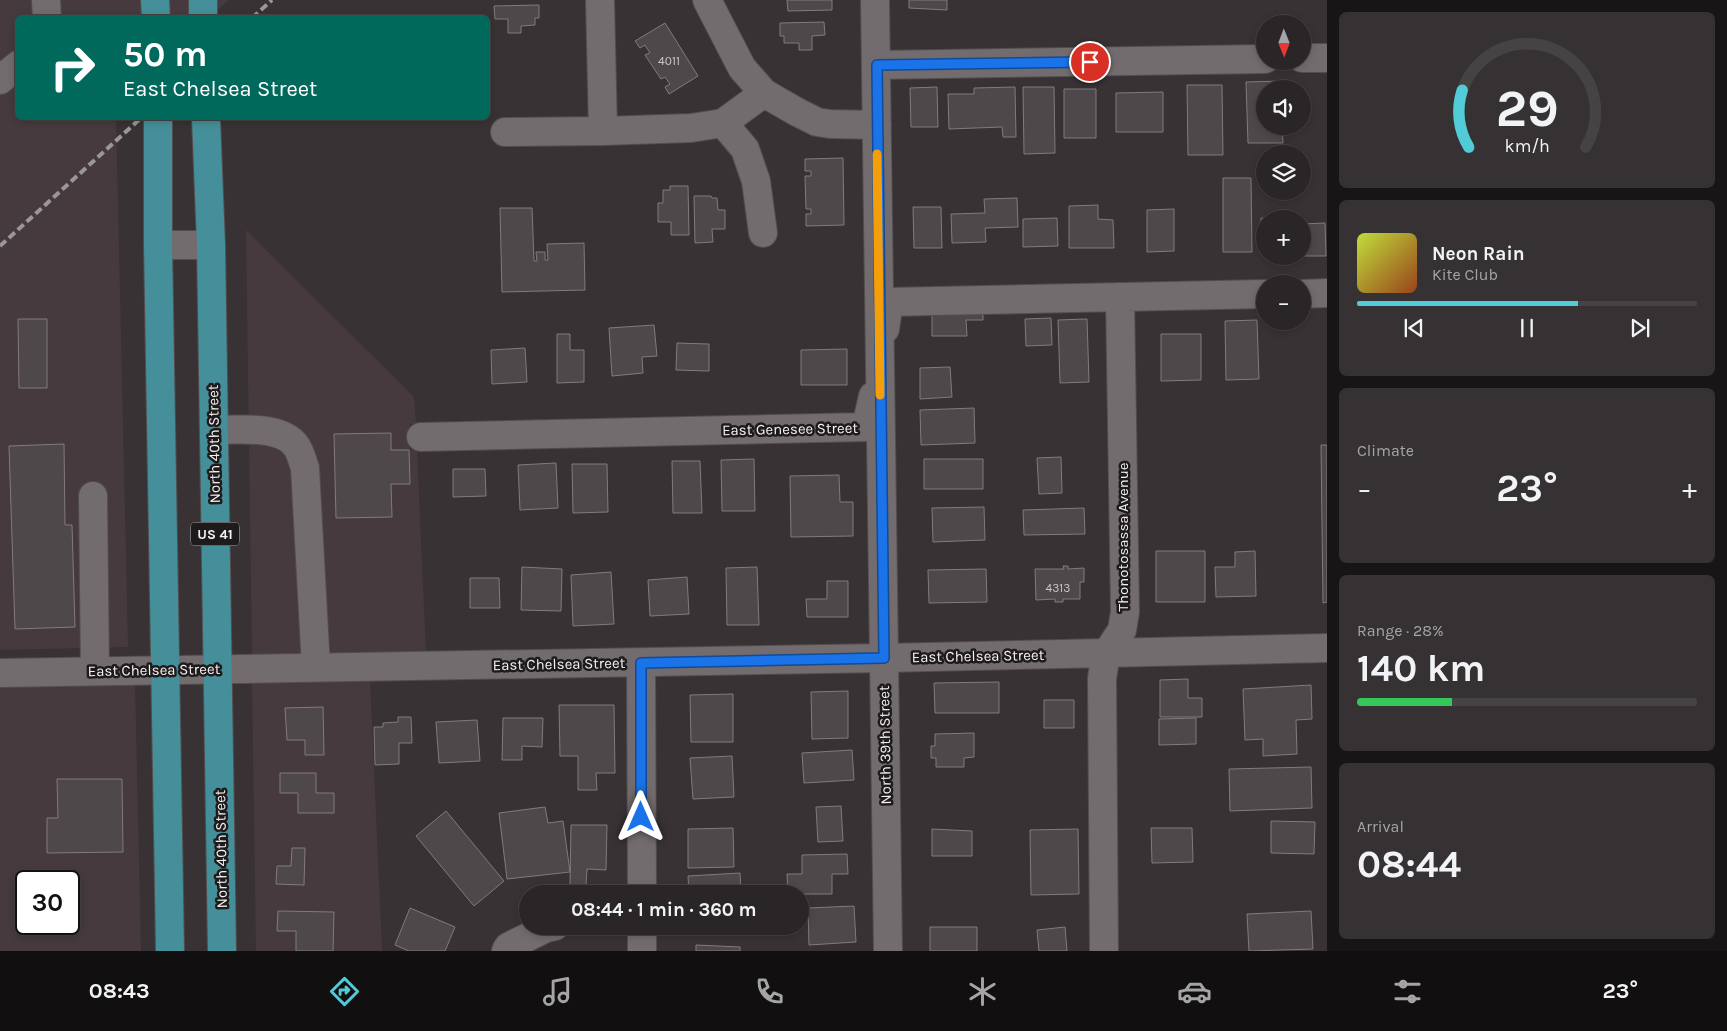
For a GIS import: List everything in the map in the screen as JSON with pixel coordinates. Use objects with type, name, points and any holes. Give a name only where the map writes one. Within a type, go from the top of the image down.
[{"type":"main road","points":[[156,0],[156,15]]},
{"type":"main road","points":[[203,0],[203,15]]},
{"type":"main road","points":[[158,120],[158,246],[170,951]]},
{"type":"main road","name":"North 40th Street","points":[[206,120],[211,245],[222,951]]},
{"type":"street","points":[[46,0],[47,15]]},
{"type":"street","points":[[600,0],[603,131]]},
{"type":"street","points":[[707,0],[742,68],[764,93],[817,122],[877,125]]},
{"type":"street","name":"North 39th Street","points":[[875,0],[888,951]]},
{"type":"street","points":[[1311,58],[1327,58]]},
{"type":"street","points":[[877,65],[1256,59]]},
{"type":"street","points":[[0,80],[15,68]]},
{"type":"street","points":[[506,132],[691,128],[723,123],[764,93]]},
{"type":"street","points":[[723,123],[745,149],[756,182],[763,233]]},
{"type":"street","points":[[158,246],[211,245]]},
{"type":"street","points":[[1311,294],[1327,293]]},
{"type":"street","name":"East Genesee Street","points":[[421,437],[866,427],[880,364],[889,302],[1256,294]]},
{"type":"street","name":"Thonotosassa Avenue","points":[[1104,951],[1102,678],[1106,654],[1122,630],[1125,612],[1120,297]]},
{"type":"street","points":[[214,430],[260,429],[285,436],[298,448],[305,468],[316,667]]},
{"type":"street","points":[[92,496],[95,671]]},
{"type":"street","name":"East Chelsea Street","points":[[0,673],[217,668],[641,663],[1327,648]]},
{"type":"street","points":[[641,663],[642,885]]},
{"type":"street","points":[[506,951],[508,946],[531,935]]},
{"type":"street","points":[[642,935],[642,951]]},
{"type":"shaded area","points":[[0,0],[229,0],[212,15],[15,15],[15,120],[116,120],[128,647],[0,650]]},
{"type":"shaded area","points":[[246,230],[414,397],[416,424],[410,424],[410,449],[417,450],[426,653],[252,655]]},
{"type":"shaded area","points":[[370,679],[382,951],[256,951],[252,681]]},
{"type":"shaded area","points":[[135,683],[141,951],[0,951],[0,686]]},
{"type":"building","points":[[787,0],[832,0],[832,10],[788,11]]},
{"type":"building","points":[[909,0],[947,0],[947,10],[909,8]]},
{"type":"building","points":[[539,5],[539,18],[535,18],[535,25],[521,26],[521,33],[508,33],[508,19],[495,19],[494,6]]},
{"type":"building","points":[[824,22],[825,35],[812,36],[812,50],[799,50],[799,43],[784,43],[784,36],[780,36],[780,23]]},
{"type":"building","points":[[665,23],[698,76],[669,94],[665,87],[670,84],[665,77],[661,79],[645,55],[650,53],[645,45],[640,48],[635,41]]},
{"type":"building","points":[[1246,82],[1256,82],[1256,135],[1283,135],[1283,143],[1248,143]]},
{"type":"building","points":[[1187,85],[1222,85],[1223,155],[1188,155]]},
{"type":"building","points":[[937,87],[938,127],[911,127],[910,88]]},
{"type":"building","points":[[1015,87],[1016,137],[1003,137],[1002,127],[949,129],[948,94],[974,94],[974,88]]},
{"type":"building","points":[[1023,87],[1054,87],[1055,153],[1024,154]]},
{"type":"building","points":[[1064,89],[1096,89],[1096,138],[1064,138]]},
{"type":"building","points":[[1163,92],[1163,132],[1116,132],[1116,93]]},
{"type":"building","points":[[843,158],[844,225],[806,226],[806,214],[811,214],[811,209],[806,209],[805,176],[811,176],[811,171],[805,171],[805,159]]},
{"type":"building","points":[[1223,178],[1251,178],[1252,252],[1223,252]]},
{"type":"building","points":[[670,186],[688,186],[689,235],[671,235],[671,222],[658,222],[658,203],[663,203],[663,190],[670,190]]},
{"type":"building","points":[[694,196],[717,198],[718,210],[725,210],[725,229],[712,229],[713,242],[695,243]]},
{"type":"building","points":[[1017,198],[1018,227],[985,228],[986,242],[952,243],[951,214],[985,213],[984,199]]},
{"type":"building","points":[[1098,205],[1098,219],[1113,220],[1114,248],[1069,248],[1069,206]]},
{"type":"building","points":[[913,207],[941,207],[942,248],[914,248]]},
{"type":"building","points":[[500,208],[532,208],[534,261],[537,261],[536,252],[545,252],[545,260],[548,260],[547,244],[584,243],[585,290],[502,292]]},
{"type":"building","points":[[1174,209],[1174,251],[1147,252],[1147,210]]},
{"type":"building","points":[[1057,218],[1058,246],[1023,247],[1023,219]]},
{"type":"building","points":[[1325,223],[1326,256],[1311,256],[1311,224]]},
{"type":"building","points":[[983,304],[983,320],[966,320],[967,336],[932,336],[932,305]]},
{"type":"building","points":[[1051,318],[1052,345],[1026,346],[1025,319]]},
{"type":"building","points":[[18,319],[47,319],[47,388],[19,388]]},
{"type":"building","points":[[1087,319],[1089,382],[1060,383],[1058,320]]},
{"type":"building","points":[[1256,320],[1259,379],[1226,380],[1225,321]]},
{"type":"building","points":[[654,325],[657,356],[642,357],[643,373],[612,376],[609,328]]},
{"type":"building","points":[[557,334],[570,334],[570,350],[584,350],[584,382],[557,383]]},
{"type":"building","points":[[1161,334],[1201,334],[1201,380],[1161,381]]},
{"type":"building","points":[[677,343],[709,344],[709,371],[676,370]]},
{"type":"building","points":[[525,348],[527,382],[492,384],[491,350]]},
{"type":"building","points":[[847,349],[847,385],[801,385],[801,350]]},
{"type":"building","points":[[950,367],[952,397],[920,399],[920,368]]},
{"type":"building","points":[[974,408],[975,443],[921,445],[920,410]]},
{"type":"building","points":[[391,433],[391,450],[409,450],[410,484],[391,484],[392,517],[336,518],[334,434]]},
{"type":"building","points":[[64,444],[65,525],[72,525],[75,627],[15,629],[9,446]]},
{"type":"building","points":[[1321,445],[1327,445],[1327,602],[1323,603]]},
{"type":"building","points":[[1061,457],[1062,493],[1039,494],[1037,458]]},
{"type":"building","points":[[754,459],[755,511],[722,511],[721,460]]},
{"type":"building","points":[[924,459],[983,459],[983,489],[924,489]]},
{"type":"building","points":[[672,461],[700,461],[702,513],[673,513]]},
{"type":"building","points":[[556,463],[558,508],[520,510],[518,465]]},
{"type":"building","points":[[572,464],[607,464],[608,512],[573,513]]},
{"type":"building","points":[[453,469],[485,469],[486,496],[453,497]]},
{"type":"building","points":[[839,475],[840,502],[853,502],[853,536],[791,537],[790,476]]},
{"type":"building","points":[[984,507],[985,540],[933,542],[932,508]]},
{"type":"building","points":[[1084,508],[1085,534],[1024,535],[1023,510]]},
{"type":"building","points":[[1156,551],[1205,551],[1205,602],[1156,602]]},
{"type":"building","points":[[1255,551],[1256,596],[1216,597],[1215,567],[1235,567],[1235,552]]},
{"type":"building","points":[[1063,566],[1068,566],[1068,569],[1084,568],[1084,582],[1080,582],[1080,599],[1063,599],[1063,602],[1055,602],[1055,599],[1036,600],[1035,569],[1064,569]]},
{"type":"building","points":[[522,567],[562,569],[561,611],[521,610]]},
{"type":"building","points":[[757,567],[759,625],[727,625],[726,568]]},
{"type":"building","points":[[986,569],[987,602],[929,603],[928,570]]},
{"type":"building","points":[[611,572],[614,624],[573,626],[571,575]]},
{"type":"building","points":[[687,577],[689,614],[650,616],[648,580]]},
{"type":"building","points":[[470,578],[499,578],[500,608],[470,608]]},
{"type":"building","points":[[827,581],[848,581],[848,617],[807,617],[806,599],[827,599]]},
{"type":"building","points":[[1188,679],[1188,698],[1202,698],[1202,717],[1160,717],[1160,680]]},
{"type":"building","points":[[999,682],[999,713],[935,713],[934,683]]},
{"type":"building","points":[[1311,685],[1312,719],[1296,720],[1297,754],[1263,756],[1263,739],[1245,740],[1243,689]]},
{"type":"building","points":[[848,691],[848,738],[812,739],[811,692]]},
{"type":"building","points":[[733,694],[733,742],[691,742],[690,695]]},
{"type":"building","points":[[1044,700],[1074,700],[1074,728],[1044,728]]},
{"type":"building","points":[[559,705],[614,705],[615,773],[596,773],[597,790],[578,790],[578,756],[560,756]]},
{"type":"building","points":[[323,707],[324,755],[305,755],[305,740],[287,740],[285,708]]},
{"type":"building","points":[[398,717],[411,717],[412,743],[399,743],[399,764],[375,765],[374,727],[383,727],[383,723],[398,722]]},
{"type":"building","points":[[503,718],[543,718],[542,747],[522,746],[522,760],[502,760]]},
{"type":"building","points":[[1196,718],[1196,744],[1159,745],[1159,719]]},
{"type":"building","points":[[477,720],[480,761],[439,763],[436,722]]},
{"type":"building","points":[[974,733],[974,757],[964,758],[964,767],[936,767],[936,758],[931,758],[931,746],[935,746],[935,734]]},
{"type":"building","points":[[852,750],[854,780],[804,783],[802,753]]},
{"type":"building","points":[[732,756],[734,797],[693,799],[690,758]]},
{"type":"building","points":[[1311,767],[1312,808],[1230,811],[1229,769]]},
{"type":"building","points":[[280,773],[316,773],[316,793],[334,793],[334,813],[298,813],[298,793],[280,793]]},
{"type":"building","points":[[57,779],[122,779],[123,852],[47,853],[47,818],[58,818]]},
{"type":"building","points":[[841,806],[843,841],[818,842],[816,807]]},
{"type":"building","points":[[545,807],[548,823],[563,821],[570,872],[507,879],[499,813]]},
{"type":"building","points":[[446,811],[504,881],[474,906],[416,836]]},
{"type":"building","points":[[1271,821],[1315,822],[1314,854],[1271,853]]},
{"type":"building","points":[[571,825],[607,825],[606,870],[587,869],[586,885],[570,885]]},
{"type":"building","points":[[733,828],[734,867],[688,868],[688,829]]},
{"type":"building","points":[[1151,828],[1192,828],[1193,862],[1152,863]]},
{"type":"building","points":[[932,829],[972,831],[972,856],[932,856]]},
{"type":"building","points":[[1078,829],[1079,894],[1031,895],[1030,830]]},
{"type":"building","points":[[292,848],[305,848],[304,885],[276,884],[277,866],[291,866]]},
{"type":"building","points":[[847,854],[848,874],[832,874],[832,894],[809,894],[809,885],[788,885],[787,874],[802,874],[802,855]]},
{"type":"building","points":[[740,873],[741,885],[688,885],[688,876]]},
{"type":"building","points":[[854,906],[856,942],[809,945],[809,908]]},
{"type":"building","points":[[410,908],[455,927],[445,951],[409,951],[395,945]]},
{"type":"building","points":[[278,911],[334,912],[333,951],[296,951],[296,931],[277,931]]},
{"type":"building","points":[[1311,911],[1313,949],[1249,951],[1247,914]]},
{"type":"building","points":[[930,927],[977,927],[977,951],[930,951]]},
{"type":"building","points":[[1065,927],[1067,951],[1039,951],[1037,930]]},
{"type":"building","points":[[696,945],[740,947],[740,951],[696,951]]},
{"type":"railway","points":[[255,15],[272,0]]},
{"type":"railway","points":[[0,246],[139,120]]},
{"type":"slow traffic","points":[[877,154],[880,395]]},
{"type":"route","points":[[641,817],[641,663],[884,658],[877,65],[1090,62]]}]
